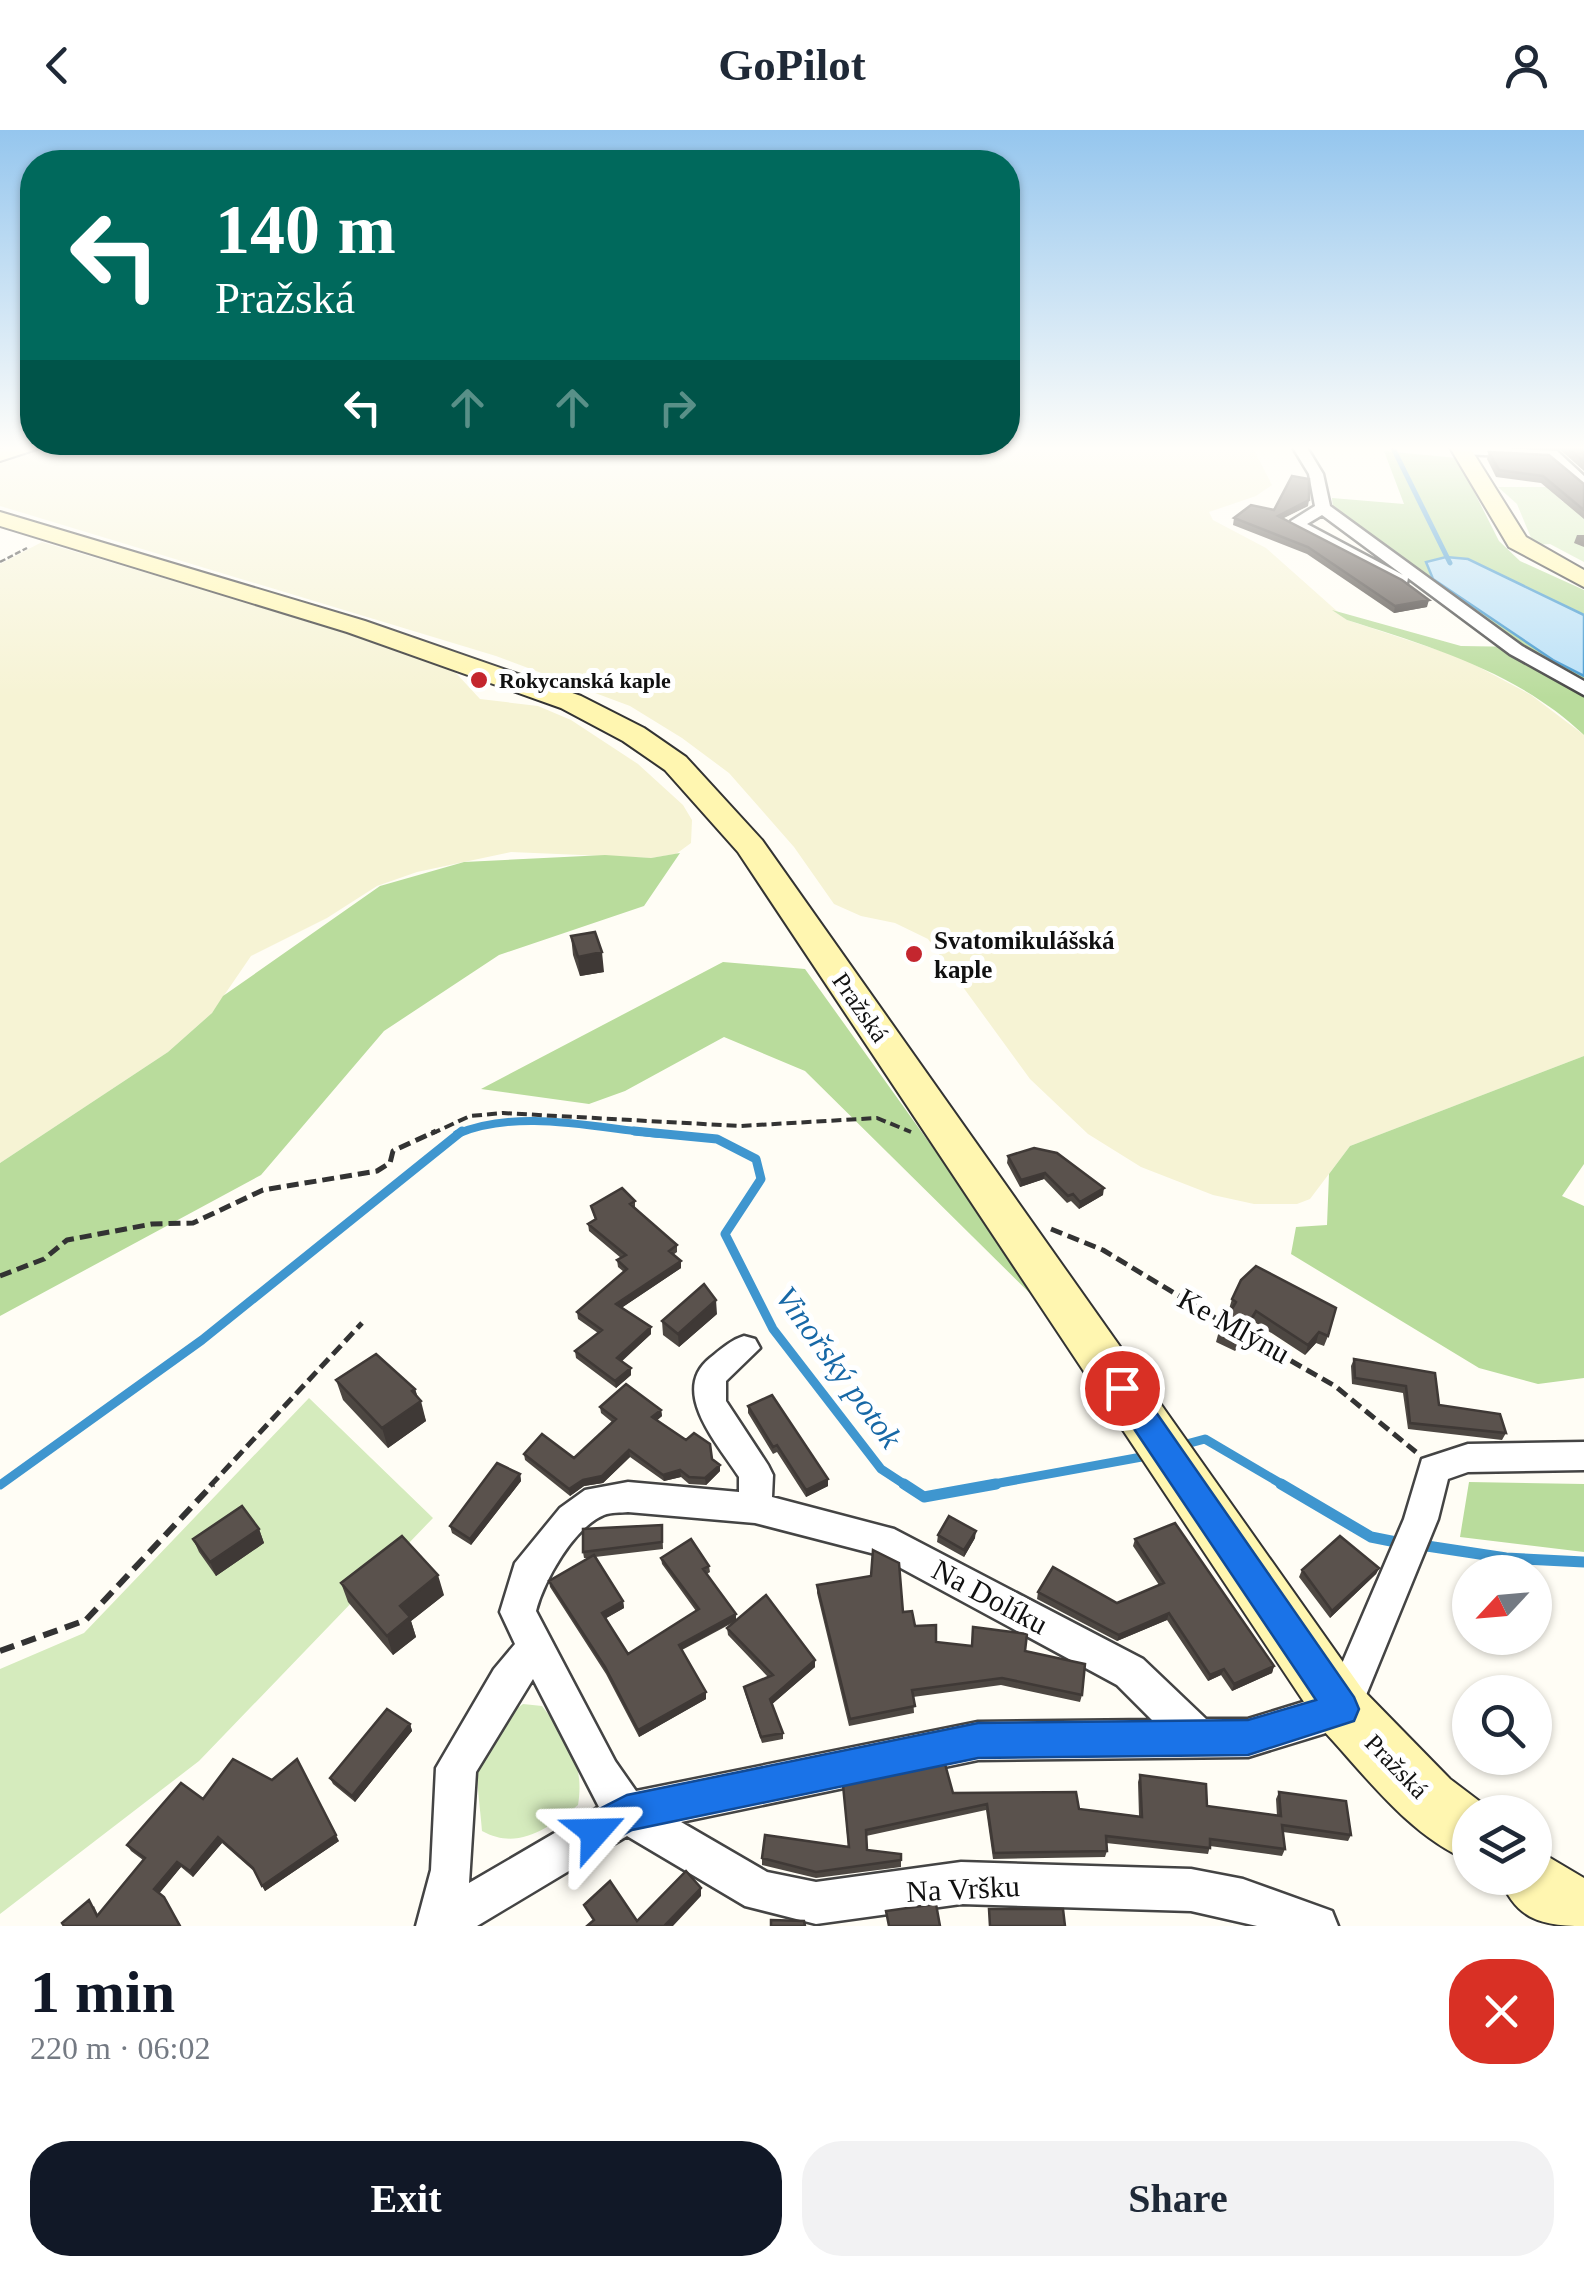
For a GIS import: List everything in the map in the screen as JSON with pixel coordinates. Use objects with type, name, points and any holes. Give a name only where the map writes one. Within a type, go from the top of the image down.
[{"type":"main road","name":"Pražská","points":[[35,530],[336,619],[530,684],[600,715],[665,756],[716,802],[752,847],[1342,1709],[1429,1800],[1452,1817]]},
{"type":"main road","points":[[1510,530],[1517,542],[1584,580]]},
{"type":"main road","points":[[1552,1893],[1584,1916]]},
{"type":"street","points":[[1307,530],[1451,604]]},
{"type":"street","points":[[1352,530],[1516,650],[1584,689]]},
{"type":"street","points":[[744,1348],[710,1376],[710,1403],[756,1475],[755,1508]]},
{"type":"street","points":[[437,1926],[627,1813],[978,1741],[1248,1738],[1342,1709],[1421,1519],[1434,1469],[1468,1458],[1584,1456]]},
{"type":"street","name":"Na Dolíku","points":[[627,1813],[534,1649],[518,1612],[528,1574],[572,1519],[597,1501],[628,1498],[755,1508],[882,1540],[1130,1672],[1198,1738]]},
{"type":"street","points":[[437,1926],[452,1870],[456,1768],[507,1682],[534,1649]]},
{"type":"street","name":"Na Vršku","points":[[627,1813],[760,1891],[816,1914],[961,1882],[1192,1890],[1243,1900],[1316,1926]]},
{"type":"path","points":[[0,562],[49,534]]},
{"type":"path","points":[[0,1276],[44,1259],[67,1240],[152,1224],[193,1223],[263,1190],[377,1171],[390,1163],[394,1151],[470,1116],[740,1126],[877,1118],[960,1151]]},
{"type":"path","name":"Ke Mlýnu","points":[[1011,1225],[1051,1228],[1103,1250],[1229,1326],[1330,1378],[1376,1411],[1434,1469]]},
{"type":"path","points":[[0,1650],[86,1620],[362,1323]]},
{"type":"shaded area","points":[[79,530],[1232,530],[1266,548],[1347,620],[1462,658],[1531,695],[1584,735],[1584,1056],[1350,1146],[1310,1199],[1297,1204],[1254,1204],[1213,1195],[1141,1167],[1088,1134],[1030,1079],[928,939],[895,923],[861,916],[834,904],[794,847],[729,773],[630,706],[496,656]]},
{"type":"shaded area","points":[[42,542],[336,629],[455,672],[480,699],[538,706],[571,720],[638,764],[683,805],[692,820],[691,843],[676,854],[651,858],[511,852],[417,872],[377,886],[327,918],[251,956],[212,1013],[168,1052],[0,1163],[0,564]]},
{"type":"green space","points":[[1363,530],[1493,530],[1520,561],[1584,590],[1584,615],[1468,559],[1426,563],[1433,578],[1553,660],[1584,676],[1584,735],[1559,713],[1502,678],[1441,651],[1347,620],[1332,610],[1461,646],[1524,647]]},
{"type":"green space","points":[[1528,530],[1584,530],[1584,562],[1550,544],[1534,545]]},
{"type":"green space","points":[[680,853],[644,906],[499,955],[384,1031],[261,1175],[0,1316],[0,1163],[168,1052],[212,1013],[223,996],[380,886],[464,862],[605,855],[651,858]]},
{"type":"green space","points":[[723,962],[805,969],[1054,1317],[805,1071],[724,1037],[625,1091],[589,1104],[481,1089]]},
{"type":"green space","points":[[1584,1056],[1584,1164],[1562,1196],[1584,1206],[1584,1378],[1538,1384],[1479,1368],[1291,1254],[1296,1227],[1327,1225],[1329,1174],[1350,1146]]},
{"type":"green space","points":[[309,1398],[433,1518],[199,1761],[0,1914],[0,1669],[84,1633]]},
{"type":"green space","points":[[1469,1482],[1584,1484],[1584,1552],[1460,1537]]},
{"type":"green space","points":[[523,1704],[542,1706],[566,1740],[579,1776],[578,1805],[532,1834],[508,1839],[495,1837],[482,1831],[479,1760],[491,1733]]},
{"type":"water","points":[[1446,557],[1468,559],[1584,615],[1584,676],[1553,660],[1433,579],[1426,562]]},
{"type":"building","points":[[1264,530],[1305,530],[1402,580],[1429,600],[1395,606],[1308,547]]},
{"type":"building","points":[[595,932],[602,952],[578,957],[571,936]]},
{"type":"building","points":[[1034,1148],[1057,1153],[1104,1188],[1080,1202],[1073,1194],[1068,1196],[1045,1173],[1021,1180],[1008,1156]]},
{"type":"building","points":[[622,1188],[635,1201],[630,1204],[677,1245],[669,1251],[681,1261],[616,1304],[651,1327],[617,1358],[631,1368],[615,1381],[575,1351],[602,1330],[577,1312],[627,1269],[617,1260],[626,1255],[588,1224],[596,1219],[591,1206]]},
{"type":"building","points":[[1256,1266],[1336,1308],[1328,1336],[1319,1332],[1308,1345],[1256,1311],[1238,1341],[1219,1331],[1236,1302],[1232,1299],[1241,1280]]},
{"type":"building","points":[[704,1284],[716,1300],[678,1334],[662,1321]]},
{"type":"building","points":[[376,1354],[415,1389],[412,1391],[421,1401],[382,1428],[336,1380]]},
{"type":"building","points":[[1354,1359],[1435,1373],[1439,1405],[1500,1414],[1506,1433],[1410,1423],[1406,1386],[1355,1378]]},
{"type":"building","points":[[626,1384],[661,1410],[652,1417],[686,1440],[694,1433],[710,1444],[712,1459],[720,1465],[705,1478],[689,1477],[680,1470],[663,1475],[629,1450],[602,1476],[583,1480],[569,1489],[524,1454],[542,1434],[574,1458],[616,1419],[600,1407]]},
{"type":"building","points":[[772,1395],[828,1479],[806,1490],[777,1445],[773,1447],[748,1406]]},
{"type":"building","points":[[497,1463],[520,1474],[470,1539],[450,1526]]},
{"type":"building","points":[[242,1506],[259,1529],[210,1562],[193,1539]]},
{"type":"building","points":[[949,1516],[976,1531],[964,1550],[938,1535]]},
{"type":"building","points":[[1175,1523],[1274,1666],[1234,1684],[1224,1669],[1210,1675],[1169,1613],[1119,1635],[1038,1592],[1053,1567],[1117,1603],[1164,1583],[1135,1539]]},
{"type":"building","points":[[662,1525],[662,1542],[583,1552],[583,1529]]},
{"type":"building","points":[[402,1536],[438,1575],[400,1606],[410,1617],[387,1636],[341,1583]]},
{"type":"building","points":[[1340,1536],[1379,1568],[1332,1611],[1302,1570]]},
{"type":"building","points":[[691,1539],[709,1566],[703,1569],[736,1614],[679,1645],[706,1692],[638,1730],[605,1667],[549,1581],[594,1555],[623,1601],[602,1613],[628,1654],[699,1609],[661,1558]]},
{"type":"building","points":[[873,1550],[899,1563],[903,1612],[912,1611],[915,1626],[936,1625],[936,1642],[972,1646],[973,1627],[1027,1634],[1025,1651],[1085,1664],[1082,1695],[1002,1678],[912,1690],[915,1706],[850,1719],[817,1585],[871,1576]]},
{"type":"building","points":[[766,1595],[815,1660],[770,1699],[783,1733],[761,1737],[744,1687],[773,1675],[727,1628]]},
{"type":"building","points":[[387,1709],[410,1724],[352,1796],[330,1778]]},
{"type":"building","points":[[233,1759],[272,1780],[297,1759],[336,1835],[262,1886],[253,1868],[218,1837],[190,1871],[177,1862],[154,1889],[164,1897],[180,1926],[64,1926],[62,1923],[89,1900],[97,1916],[145,1858],[127,1845],[181,1783],[203,1799]]},
{"type":"building","points":[[945,1764],[953,1793],[1076,1792],[1079,1809],[1142,1817],[1140,1775],[1206,1784],[1207,1806],[1281,1816],[1279,1792],[1346,1801],[1351,1835],[1282,1825],[1285,1849],[1210,1839],[1210,1848],[1106,1836],[1107,1851],[994,1853],[987,1804],[866,1830],[867,1850],[901,1854],[901,1860],[816,1872],[762,1858],[765,1835],[849,1847],[843,1785]]},
{"type":"building","points":[[686,1871],[701,1888],[664,1926],[587,1926],[594,1920],[584,1905],[610,1881],[637,1921]]},
{"type":"building","points":[[936,1904],[940,1926],[889,1926],[886,1911]]},
{"type":"building","points":[[989,1909],[1063,1909],[1065,1926],[990,1926]]},
{"type":"building","points":[[771,1920],[804,1921],[805,1926],[771,1926]]},
{"type":"waterway","points":[[1434,530],[1450,563]]},
{"type":"waterway","name":"Vinořský potok","points":[[459,1133],[481,1126],[531,1121],[642,1132]]},
{"type":"waterway","name":"Vinořský potok","points":[[634,1131],[642,1132]]},
{"type":"waterway","name":"Vinořský potok","points":[[642,1132],[717,1139],[756,1159],[761,1179],[725,1234],[773,1329],[881,1469],[907,1486]]},
{"type":"waterway","name":"Vinořský potok","points":[[642,1132],[661,1134]]},
{"type":"waterway","name":"Vinořský potok","points":[[0,1485],[202,1340],[459,1133]]},
{"type":"waterway","name":"Vinořský potok","points":[[1179,1446],[1205,1439],[1285,1486]]},
{"type":"waterway","name":"Vinořský potok","points":[[983,1486],[1147,1456]]},
{"type":"waterway","name":"Vinořský potok","points":[[904,1484],[924,1497],[996,1484]]},
{"type":"waterway","name":"Vinořský potok","points":[[1281,1484],[1371,1537],[1396,1542]]},
{"type":"waterway","name":"Vinořský potok","points":[[1427,1546],[1506,1558],[1584,1562]]},
{"type":"place","name":"Rokycanská kaple","points":[[479,680]]},
{"type":"place","name":"Svatomikulášská kaple","points":[[914,954]]},
{"type":"route","points":[[595,1832],[627,1813],[978,1741],[1248,1738],[1342,1709],[1122,1388]]}]
